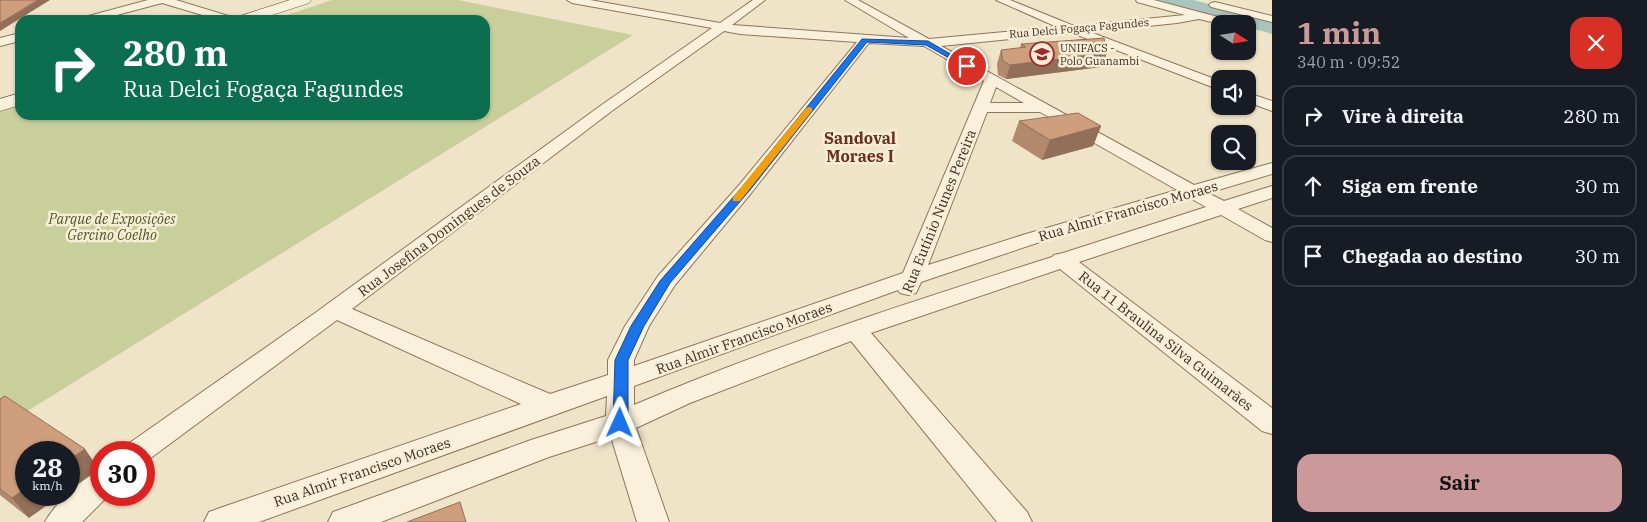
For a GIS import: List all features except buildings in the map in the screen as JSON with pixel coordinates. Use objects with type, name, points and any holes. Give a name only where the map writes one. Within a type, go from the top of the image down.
[{"type":"main road","points":[[258,15],[304,0]]},
{"type":"main road","points":[[274,15],[321,0]]},
{"type":"main road","points":[[0,98],[15,94]]},
{"type":"main road","points":[[0,105],[15,100]]},
{"type":"street","points":[[104,15],[163,0],[214,15]]},
{"type":"street","name":"Rua Delci Fogaça Fagundes","points":[[572,0],[599,2],[720,27],[865,40],[928,43],[1069,28],[1177,20],[1199,16]]},
{"type":"street","name":"Rua Josefina Domingues de Souza","points":[[153,441],[335,310],[608,107],[760,0]]},
{"type":"street","points":[[850,0],[1272,236]]},
{"type":"street","points":[[1002,0],[1211,83]]},
{"type":"street","points":[[1141,0],[1211,19]]},
{"type":"street","points":[[1205,3],[1272,20]]},
{"type":"street","points":[[1243,13],[1265,6]]},
{"type":"street","points":[[0,42],[15,38]]},
{"type":"street","points":[[654,522],[620,423],[621,360],[637,326],[666,281],[746,188],[865,40]]},
{"type":"street","name":"Rua Eutínio Nunes Pereira","points":[[896,315],[992,79]]},
{"type":"street","points":[[1256,100],[1272,106]]},
{"type":"street","points":[[982,107],[1043,108]]},
{"type":"street","name":"Rua Almir Francisco Moraes","points":[[220,522],[621,382],[911,278],[1033,238],[1194,193],[1272,168]]},
{"type":"street","name":"Rua Almir Francisco Moraes","points":[[344,522],[541,448],[620,423],[681,396],[896,315],[1272,192]]},
{"type":"street","name":"Rua 11 Braulina Silva Guimarães","points":[[1061,260],[1272,423]]},
{"type":"street","points":[[335,310],[550,406]]},
{"type":"street","points":[[855,330],[1016,522]]},
{"type":"street","points":[[61,522],[90,494]]},
{"type":"green space","name":"Parque de Exposições Gercino Coelho","points":[[332,0],[458,0],[633,35],[5,425],[0,421],[0,111],[15,106],[15,120],[490,120],[490,15],[287,15]]},
{"type":"waterway","points":[[1169,0],[1272,27]]},
{"type":"slow traffic","points":[[737,199],[809,110]]},
{"type":"place","name":"UNIFACS - Polo Guanambi","points":[[1042,54]]},
{"type":"district","name":"Sandoval Moraes I","points":[[860,147]]},
{"type":"route","points":[[620,423],[621,360],[637,326],[666,281],[746,188],[865,40],[928,43],[967,66]]}]
